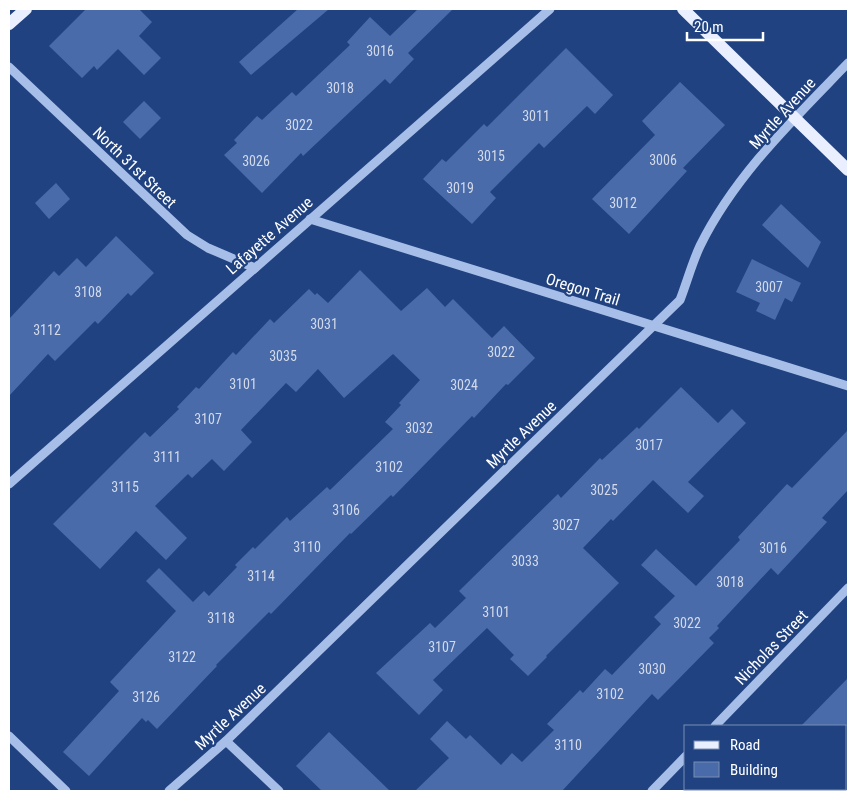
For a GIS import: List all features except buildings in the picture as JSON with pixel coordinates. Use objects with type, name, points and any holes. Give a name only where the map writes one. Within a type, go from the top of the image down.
[{"type":"main road","points":[[9,24],[26,9]]},
{"type":"main road","points":[[683,9],[848,170]]},
{"type":"street","name":"Lafayette Avenue","points":[[9,484],[550,9]]},
{"type":"street","name":"Myrtle Avenue","points":[[169,791],[226,741],[680,300],[700,247],[724,204],[764,153],[848,63]]},
{"type":"street","name":"North 31st Street","points":[[9,67],[187,235],[208,248],[255,268]]},
{"type":"street","name":"Oregon Trail","points":[[310,219],[848,386]]},
{"type":"street","name":"Nicholas Street","points":[[716,725],[848,588]]},
{"type":"street","points":[[9,736],[66,791]]},
{"type":"street","points":[[226,741],[279,791]]},
{"type":"street","points":[[652,791],[684,758]]}]
